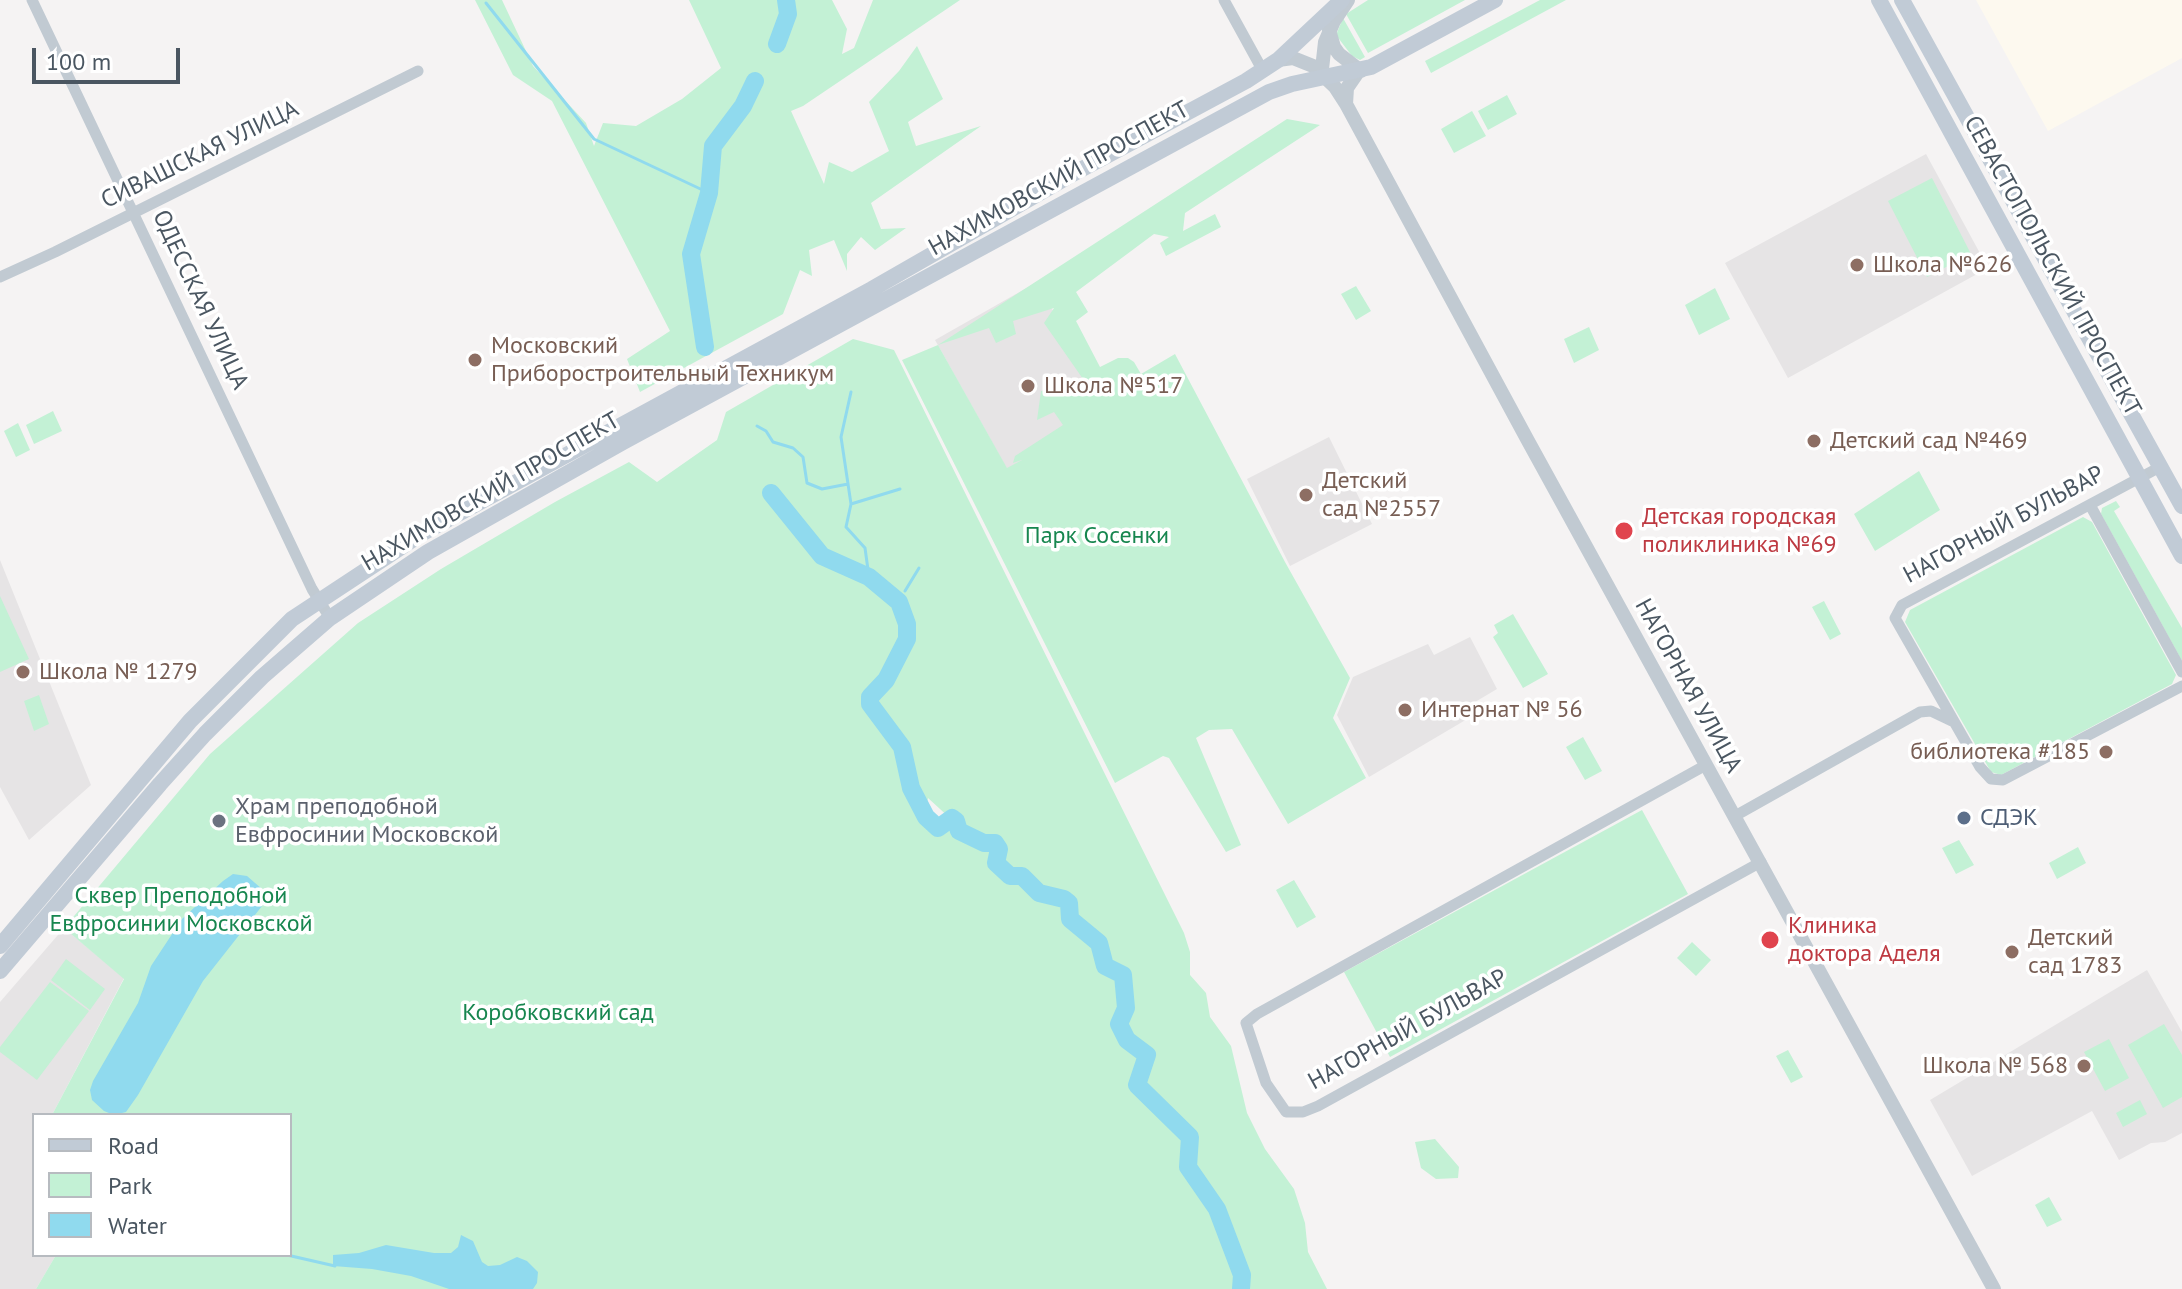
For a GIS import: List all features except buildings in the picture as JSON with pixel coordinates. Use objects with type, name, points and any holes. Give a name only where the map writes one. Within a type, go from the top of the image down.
[{"type":"main road","name":"НАХИМОВСКИЙ ПРОСПЕКТ","points":[[0,946],[199,711],[292,619],[421,534],[872,289],[1069,176],[1263,71],[1342,0]]},
{"type":"main road","name":"НАХИМОВСКИЙ ПРОСПЕКТ","points":[[0,971],[205,734],[304,638],[428,552],[623,442],[1207,125],[1284,87],[1360,71],[1495,0]]},
{"type":"main road","name":"СЕВАСТОПОЛЬСКИЙ ПРОСПЕКТ","points":[[1879,0],[2182,556]]},
{"type":"main road","name":"СЕВАСТОПОЛЬСКИЙ ПРОСПЕКТ","points":[[1902,0],[2182,506]]},
{"type":"street","name":"ОДЕССКАЯ УЛИЦА","points":[[32,0],[330,618]]},
{"type":"street","points":[[1224,0],[1263,71]]},
{"type":"street","points":[[1325,76],[1322,54],[1329,30],[1348,0]]},
{"type":"street","points":[[1329,30],[1339,54],[1360,71],[1347,88],[1346,104]]},
{"type":"street","name":"НАГОРНАЯ УЛИЦА","points":[[1278,60],[1302,60],[1325,76],[1346,104],[1994,1289]]},
{"type":"street","name":"СИВАШСКАЯ УЛИЦА","points":[[0,277],[418,71]]},
{"type":"street","points":[[1284,87],[1323,82],[1346,104]]},
{"type":"street","name":"НАГОРНЫЙ БУЛЬВАР","points":[[2160,467],[1902,605],[1895,618],[1928,680],[1980,767],[1991,779],[2003,780],[2182,686]]},
{"type":"street","points":[[2090,505],[2182,672]]},
{"type":"street","points":[[1920,712],[1929,691],[1928,680]]},
{"type":"street","points":[[1735,816],[1920,712],[1931,711],[1953,721]]},
{"type":"street","name":"НАГОРНЫЙ БУЛЬВАР","points":[[1706,765],[1257,1014],[1246,1023],[1266,1083],[1286,1112],[1303,1112],[1318,1106],[1761,862]]},
{"type":"shaded area","points":[[1976,0],[2182,0],[2182,58],[2048,131]]},
{"type":"shaded area","name":"Школа №626","points":[[1926,154],[1988,268],[1788,378],[1725,263]]},
{"type":"shaded area","name":"Школа №517","points":[[1037,282],[1109,412],[1007,469],[935,340]]},
{"type":"shaded area","name":"Детский сад №2557","points":[[1329,437],[1372,524],[1290,566],[1247,479]]},
{"type":"shaded area","name":"Школа № 1279","points":[[0,560],[91,785],[29,840],[0,787]]},
{"type":"shaded area","name":"Интернат № 56","points":[[1470,637],[1497,689],[1470,705],[1474,715],[1369,777],[1337,715],[1353,677],[1428,644],[1434,655]]},
{"type":"shaded area","points":[[64,928],[124,978],[53,1113],[32,1113],[32,1257],[55,1257],[36,1289],[0,1289],[0,1002]]},
{"type":"shaded area","name":"Школа № 568","points":[[2147,970],[2182,1032],[2182,1133],[2165,1142],[2151,1143],[2119,1160],[2092,1111],[1972,1176],[1930,1100]]},
{"type":"green space","points":[[475,0],[502,0],[533,66],[586,123],[594,146],[603,123],[636,126],[682,99],[721,68],[689,0],[832,0],[847,29],[842,54],[854,48],[873,0],[960,0],[803,106],[791,111],[824,184],[829,162],[852,172],[889,151],[869,102],[899,71],[917,46],[943,99],[908,122],[916,146],[981,126],[871,203],[881,229],[906,228],[875,250],[861,237],[847,254],[847,271],[834,240],[809,250],[812,276],[800,270],[783,314],[640,392],[627,359],[670,331],[552,101],[513,75]]},
{"type":"green space","points":[[1368,0],[1465,0],[1368,53],[1346,14]]},
{"type":"green space","points":[[1540,0],[1566,0],[1431,73],[1425,61]]},
{"type":"green space","points":[[1343,18],[1365,57],[1360,60],[1352,56],[1336,35]]},
{"type":"green space","points":[[1507,95],[1517,114],[1488,130],[1478,111]]},
{"type":"green space","points":[[1472,111],[1486,136],[1454,153],[1441,129]]},
{"type":"green space","name":"Парк Сосенки","points":[[1287,119],[1320,125],[1185,213],[1183,231],[1215,214],[1221,227],[1166,256],[1160,243],[1169,237],[1154,234],[1076,292],[1088,312],[1076,321],[1100,367],[1118,358],[1128,358],[1141,374],[1175,354],[1350,678],[1333,718],[1366,778],[1288,824],[1232,729],[1209,730],[1196,738],[1241,845],[1226,852],[1169,758],[1163,756],[1115,783],[902,360],[938,345]],"holes":[[[1054,308],[1044,323],[1083,379],[1073,388],[1041,391],[1037,420],[1054,412],[1063,425],[1015,456],[1013,463],[1022,460],[1007,468],[938,345],[989,328],[996,343],[1016,334],[1013,321]]]},
{"type":"green space","points":[[1932,178],[1971,254],[1927,277],[1888,201]]},
{"type":"green space","points":[[1356,286],[1371,311],[1356,320],[1341,294]]},
{"type":"green space","points":[[1715,288],[1730,319],[1699,335],[1685,305]]},
{"type":"green space","points":[[1589,327],[1599,350],[1574,363],[1564,339]]},
{"type":"green space","points":[[853,339],[894,350],[1184,933],[1190,952],[1190,975],[1206,993],[1210,1017],[1231,1046],[1247,1113],[1265,1149],[1294,1189],[1305,1223],[1308,1252],[1327,1289],[36,1289],[55,1257],[292,1257],[292,1113],[53,1113],[124,979],[64,928],[210,754],[358,623],[441,569],[629,462],[657,482],[717,440],[726,412]],"holes":[[[928,798],[952,820],[938,829],[925,817]]]},
{"type":"green space","points":[[53,411],[62,431],[34,444],[26,425]]},
{"type":"green space","points":[[18,423],[30,450],[16,457],[4,431]]},
{"type":"green space","points":[[1919,471],[1940,510],[1875,551],[1854,514]]},
{"type":"green space","points":[[2116,501],[2120,507],[2114,511],[2182,628],[2182,661],[2101,514],[2102,508]]},
{"type":"green space","points":[[2083,517],[2092,522],[2176,675],[2172,684],[2001,775],[1991,772],[1905,622],[1910,610]]},
{"type":"green space","points":[[0,596],[29,659],[0,672]]},
{"type":"green space","points":[[1824,601],[1841,634],[1830,640],[1812,607]]},
{"type":"green space","points":[[1513,614],[1548,674],[1523,688],[1493,637],[1498,633],[1494,625]]},
{"type":"green space","points":[[39,695],[49,724],[34,731],[24,701]]},
{"type":"green space","points":[[1583,737],[1602,771],[1585,780],[1566,747]]},
{"type":"green space","points":[[1642,810],[1688,894],[1390,1057],[1344,972]]},
{"type":"green space","points":[[1959,840],[1974,865],[1956,874],[1942,848]]},
{"type":"green space","points":[[2078,847],[2086,863],[2057,879],[2049,863]]},
{"type":"green space","points":[[1294,880],[1316,917],[1297,928],[1276,890]]},
{"type":"green space","points":[[1692,942],[1711,960],[1696,976],[1677,958]]},
{"type":"green space","points":[[66,959],[105,989],[90,1010],[51,980]]},
{"type":"green space","points":[[50,982],[89,1011],[37,1080],[0,1052],[0,1047]]},
{"type":"green space","points":[[2164,1024],[2182,1055],[2182,1097],[2163,1108],[2128,1045]]},
{"type":"green space","points":[[2109,1039],[2129,1078],[2105,1091],[2084,1052]]},
{"type":"green space","points":[[1788,1050],[1803,1077],[1791,1083],[1776,1056]]},
{"type":"green space","points":[[2140,1100],[2147,1114],[2123,1127],[2116,1113]]},
{"type":"green space","points":[[1435,1139],[1459,1167],[1458,1178],[1436,1179],[1421,1168],[1415,1142]]},
{"type":"green space","points":[[2049,1197],[2062,1220],[2047,1227],[2035,1205]]},
{"type":"water","points":[[233,874],[247,876],[262,889],[262,906],[203,981],[126,1112],[104,1111],[92,1100],[90,1090],[138,1003],[151,966],[182,919]]},
{"type":"water","points":[[461,1235],[473,1241],[482,1262],[488,1266],[500,1265],[517,1257],[527,1261],[538,1272],[533,1289],[449,1289],[411,1276],[333,1266],[333,1255],[359,1253],[386,1245],[451,1253],[458,1247]]},
{"type":"waterway","points":[[777,44],[788,14],[786,0]]},
{"type":"waterway","points":[[486,3],[594,139],[709,193]]},
{"type":"waterway","points":[[705,347],[691,254],[709,193],[713,146],[743,106],[755,81]]},
{"type":"waterway","points":[[851,392],[841,437],[851,504],[846,527],[865,548],[869,577]]},
{"type":"waterway","points":[[757,426],[766,431],[773,442],[793,448],[803,457],[807,483],[822,489],[848,484]]},
{"type":"waterway","points":[[851,504],[900,489]]},
{"type":"waterway","points":[[771,493],[822,556],[869,577],[899,602],[907,624],[907,639],[886,680],[870,697],[870,704],[902,747],[911,788],[926,817],[938,828],[952,818],[959,831],[984,843],[995,843],[999,849],[996,863],[1010,876],[1022,876],[1039,893],[1069,903],[1070,919],[1099,943],[1105,966],[1123,975],[1126,1008],[1119,1024],[1127,1040],[1147,1055],[1137,1085],[1190,1137],[1188,1167],[1217,1209],[1242,1275],[1241,1289]]},
{"type":"waterway","points":[[905,591],[919,568]]},
{"type":"waterway","points":[[899,602],[902,598]]},
{"type":"waterway","points":[[292,1256],[335,1266]]},
{"type":"place","name":"Школа №626","points":[[1857,265]]},
{"type":"place","name":"Московский Приборостроительный Техникум","points":[[475,360]]},
{"type":"place","name":"Школа №517","points":[[1028,386]]},
{"type":"place","name":"Детский сад №469","points":[[1814,441]]},
{"type":"place","name":"Детский сад №2557","points":[[1306,495]]},
{"type":"place","name":"Детская городская поликлиника №69","points":[[1624,531]]},
{"type":"place","name":"Школа № 1279","points":[[23,672]]},
{"type":"place","name":"Интернат № 56","points":[[1405,710]]},
{"type":"place","name":"библиотека #185","points":[[2106,752]]},
{"type":"place","name":"СДЭК","points":[[1964,818]]},
{"type":"place","name":"Храм преподобной Евфросинии Московской","points":[[219,821]]},
{"type":"place","name":"Клиника доктора Аделя","points":[[1770,940]]},
{"type":"place","name":"Детский сад 1783","points":[[2012,952]]},
{"type":"place","name":"Школа № 568","points":[[2084,1066]]},
{"type":"park label","name":"Сквер Преподобной Евфросинии Московской","points":[[181,910]]},
{"type":"park label","name":"Коробковский сад","points":[[558,1013]]}]
